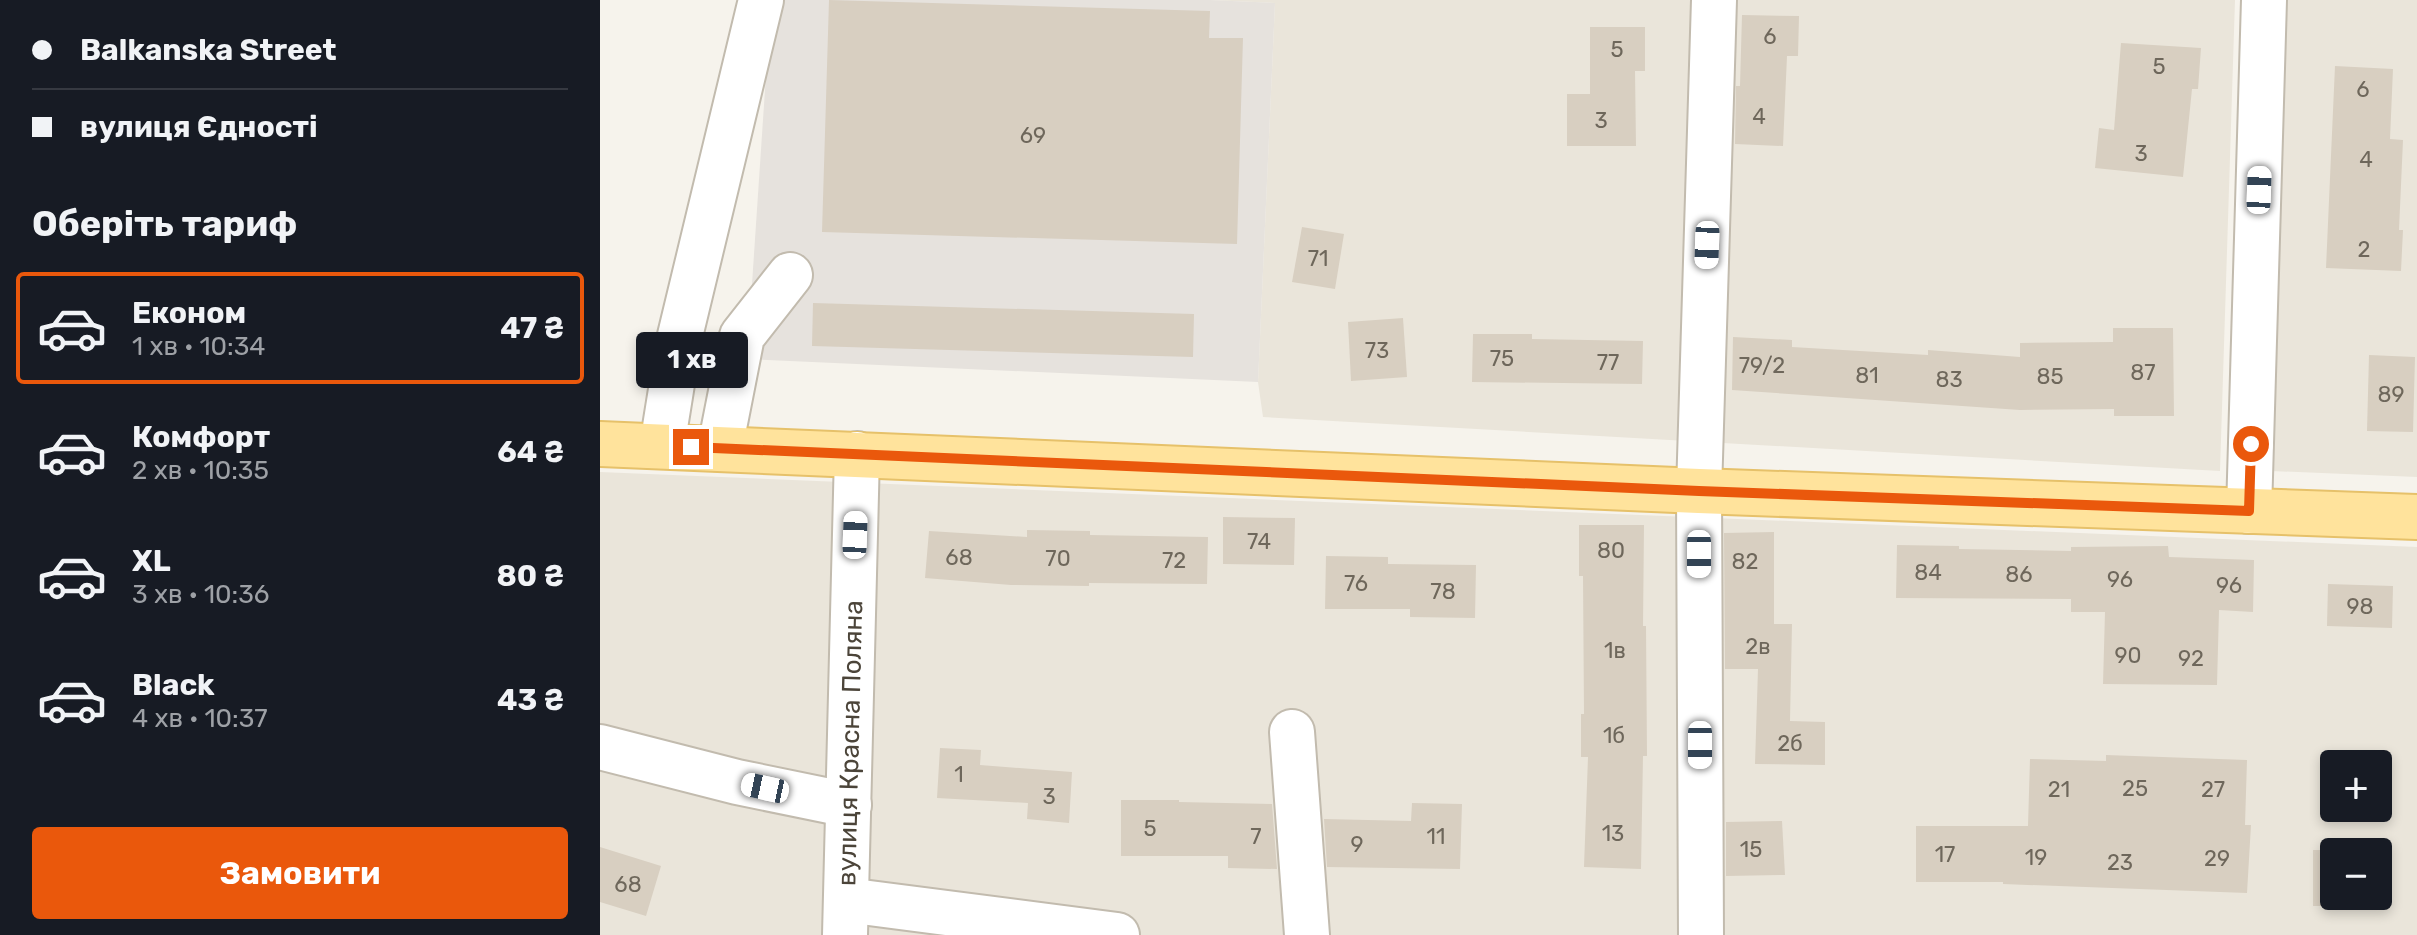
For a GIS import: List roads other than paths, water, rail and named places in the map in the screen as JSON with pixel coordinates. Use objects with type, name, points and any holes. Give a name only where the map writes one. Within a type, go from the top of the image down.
[{"type":"main road","points":[[600,444],[1699,491],[2417,517]]},
{"type":"street","points":[[662,446],[679,340],[761,0]]},
{"type":"street","points":[[1701,935],[1699,491],[1714,0]]},
{"type":"street","points":[[2249,511],[2264,0]]},
{"type":"street","points":[[720,448],[742,336],[790,275]]},
{"type":"street","name":"вулиця Красна Поляна","points":[[846,917],[857,454]]},
{"type":"street","points":[[1292,732],[1307,935]]},
{"type":"street","points":[[600,747],[737,782],[849,805]]},
{"type":"street","points":[[846,917],[1117,935]]}]
